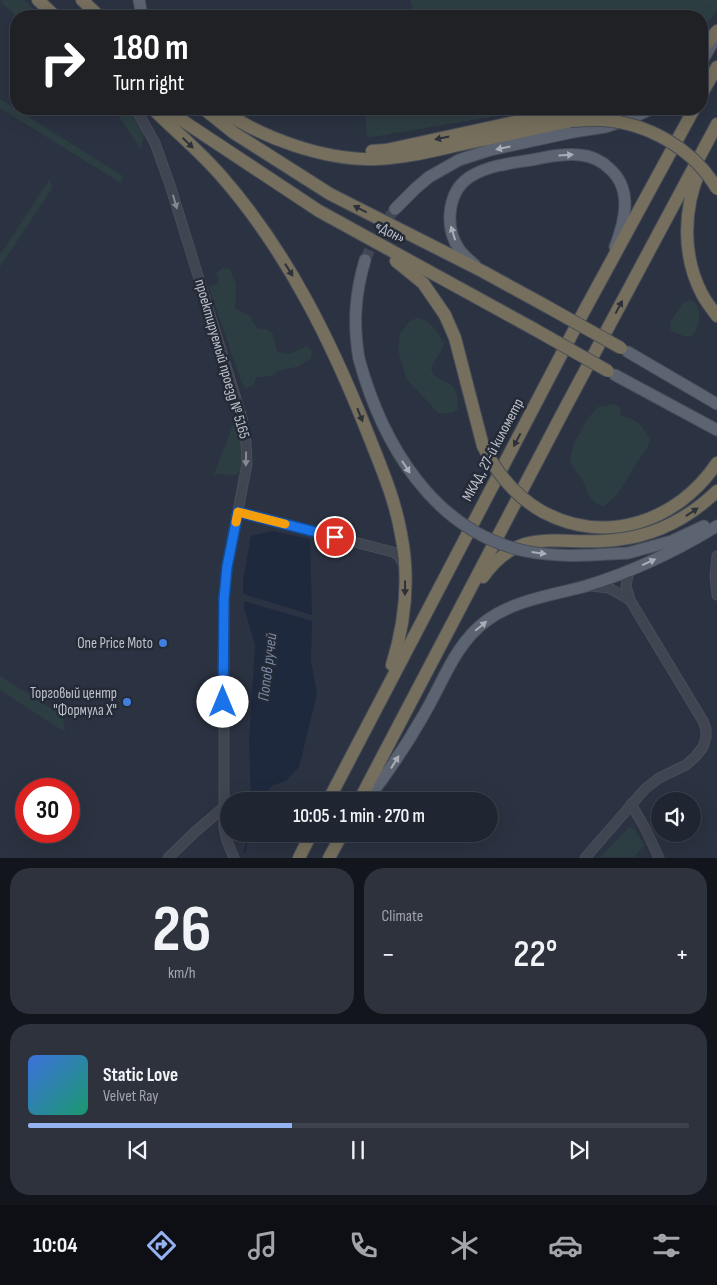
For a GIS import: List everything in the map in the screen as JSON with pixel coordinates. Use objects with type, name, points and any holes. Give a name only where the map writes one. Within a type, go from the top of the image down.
[{"type":"highway","points":[[38,0],[49,10]]},
{"type":"highway","points":[[82,0],[93,10]]},
{"type":"highway","points":[[708,42],[717,31]]},
{"type":"highway","points":[[708,83],[717,67]]},
{"type":"highway","points":[[159,115],[222,176],[255,218],[304,294],[352,394],[386,482],[402,535],[405,599],[400,640],[377,707]]},
{"type":"highway","name":"«Дон»","points":[[174,115],[319,211],[612,373]]},
{"type":"highway","name":"«Дон»","points":[[212,115],[234,132],[330,194],[482,271],[625,350]]},
{"type":"highway","points":[[230,115],[259,132],[286,142],[338,157],[376,159],[400,157],[571,121],[601,120],[630,124],[670,141],[685,152],[702,168],[717,189]]},
{"type":"highway","points":[[310,149],[360,152],[386,150],[547,115]]},
{"type":"highway","name":"МКАД, 27-й километр","points":[[333,792],[606,270],[690,115]]},
{"type":"highway","points":[[716,128],[694,184],[687,229],[690,259],[694,275],[703,295],[717,316]]},
{"type":"highway","points":[[364,792],[562,412],[716,128]]},
{"type":"highway","points":[[369,239],[423,283],[445,315],[455,338],[483,446],[505,482],[526,501],[543,512],[567,522],[594,528],[619,527],[637,523],[659,515],[682,502],[699,486],[717,463]]},
{"type":"highway","points":[[456,616],[491,566],[502,555],[518,546],[536,541],[599,541],[637,537],[682,518],[717,491]]},
{"type":"highway","points":[[299,858],[307,842]]},
{"type":"highway","points":[[329,858],[338,842]]},
{"type":"main road","points":[[708,51],[717,36]]},
{"type":"main road","points":[[395,209],[429,177],[467,157],[573,132],[605,127],[638,115]]},
{"type":"main road","points":[[482,271],[458,247],[451,226],[451,204],[463,183],[471,176],[498,166],[547,157],[580,155],[593,157],[604,163],[619,180],[623,189],[625,211],[619,236],[606,270]]},
{"type":"main road","points":[[365,260],[359,281],[355,329],[359,359],[368,387],[390,438],[403,462],[429,496],[457,520],[484,536],[530,552],[575,555],[640,551],[672,541],[717,519]]},
{"type":"main road","points":[[625,350],[717,404]]},
{"type":"main road","points":[[612,373],[717,430]]},
{"type":"main road","points":[[373,792],[390,769],[424,715],[456,654],[474,632],[495,615],[511,608],[629,570],[672,551],[717,526]]},
{"type":"street","name":"проектируемый проезд № 5165","points":[[139,115],[155,143],[167,176],[242,418],[246,442],[247,464],[227,567],[224,599],[223,792]]},
{"type":"street","points":[[238,512],[393,552],[399,556],[405,567]]},
{"type":"street","points":[[717,556],[715,577],[717,595]]},
{"type":"street","points":[[585,858],[652,783],[691,761],[703,747],[706,734],[703,720],[630,600],[626,586],[629,570]]},
{"type":"street","points":[[586,585],[609,588],[630,600]]},
{"type":"street","points":[[632,804],[659,858]]},
{"type":"street","points":[[168,858],[194,832],[220,810]]},
{"type":"street","name":"проектируемый проезд № 5165","points":[[227,842],[234,858]]},
{"type":"shaded area","points":[[3,0],[24,0],[34,10],[10,10],[1,2]]},
{"type":"shaded area","points":[[410,0],[717,0],[717,11],[708,22],[708,10],[412,10]]},
{"type":"shaded area","points":[[0,99],[10,105],[10,114],[0,108]]},
{"type":"shaded area","points":[[11,115],[26,115],[123,176],[121,183]]},
{"type":"shaded area","points":[[118,115],[132,115],[144,134],[141,149]]},
{"type":"shaded area","points":[[365,115],[501,115],[367,138]]},
{"type":"shaded area","points":[[50,179],[52,188],[0,267],[0,255]]},
{"type":"shaded area","points":[[223,268],[230,269],[236,284],[235,308],[250,316],[253,323],[259,329],[266,329],[273,334],[277,351],[288,354],[306,346],[312,351],[311,359],[297,367],[280,370],[273,375],[256,377],[254,385],[246,388],[241,381],[209,287],[217,284],[219,280],[216,273]]},
{"type":"shaded area","points":[[689,300],[696,303],[699,312],[697,328],[691,337],[671,331],[670,323],[682,304]]},
{"type":"shaded area","points":[[417,318],[430,324],[444,343],[431,369],[439,379],[448,383],[455,390],[458,409],[452,413],[438,413],[406,378],[398,350],[400,333],[410,321]]},
{"type":"shaded area","points":[[614,404],[620,408],[621,416],[639,423],[650,439],[620,491],[604,506],[591,499],[584,483],[570,461],[573,445],[588,418],[598,407]]},
{"type":"shaded area","points":[[235,420],[242,444],[241,470],[235,475],[214,474]]},
{"type":"shaded area","points":[[0,676],[63,716],[65,732],[0,690]]},
{"type":"shaded area","points":[[629,827],[635,830],[645,845],[634,857],[601,857]]},
{"type":"water","points":[[272,531],[310,539],[312,615],[243,594],[243,581],[251,536]]},
{"type":"water","points":[[244,601],[312,621],[311,661],[317,694],[299,767],[287,780],[272,786],[265,792],[251,792],[249,741],[255,645],[244,608]]},
{"type":"waterway","name":"Попов ручей","points":[[245,852],[247,842]]},
{"type":"tunnel","points":[[365,260],[377,234],[395,209]]},
{"type":"slow traffic","points":[[236,522],[238,512],[285,524]]},
{"type":"place","name":"One Price Moto","points":[[163,643]]},
{"type":"place","name":"Торговый центр \"Формула X\"","points":[[127,702]]},
{"type":"route","points":[[223,702],[224,599],[227,567],[238,512],[335,537]]}]
